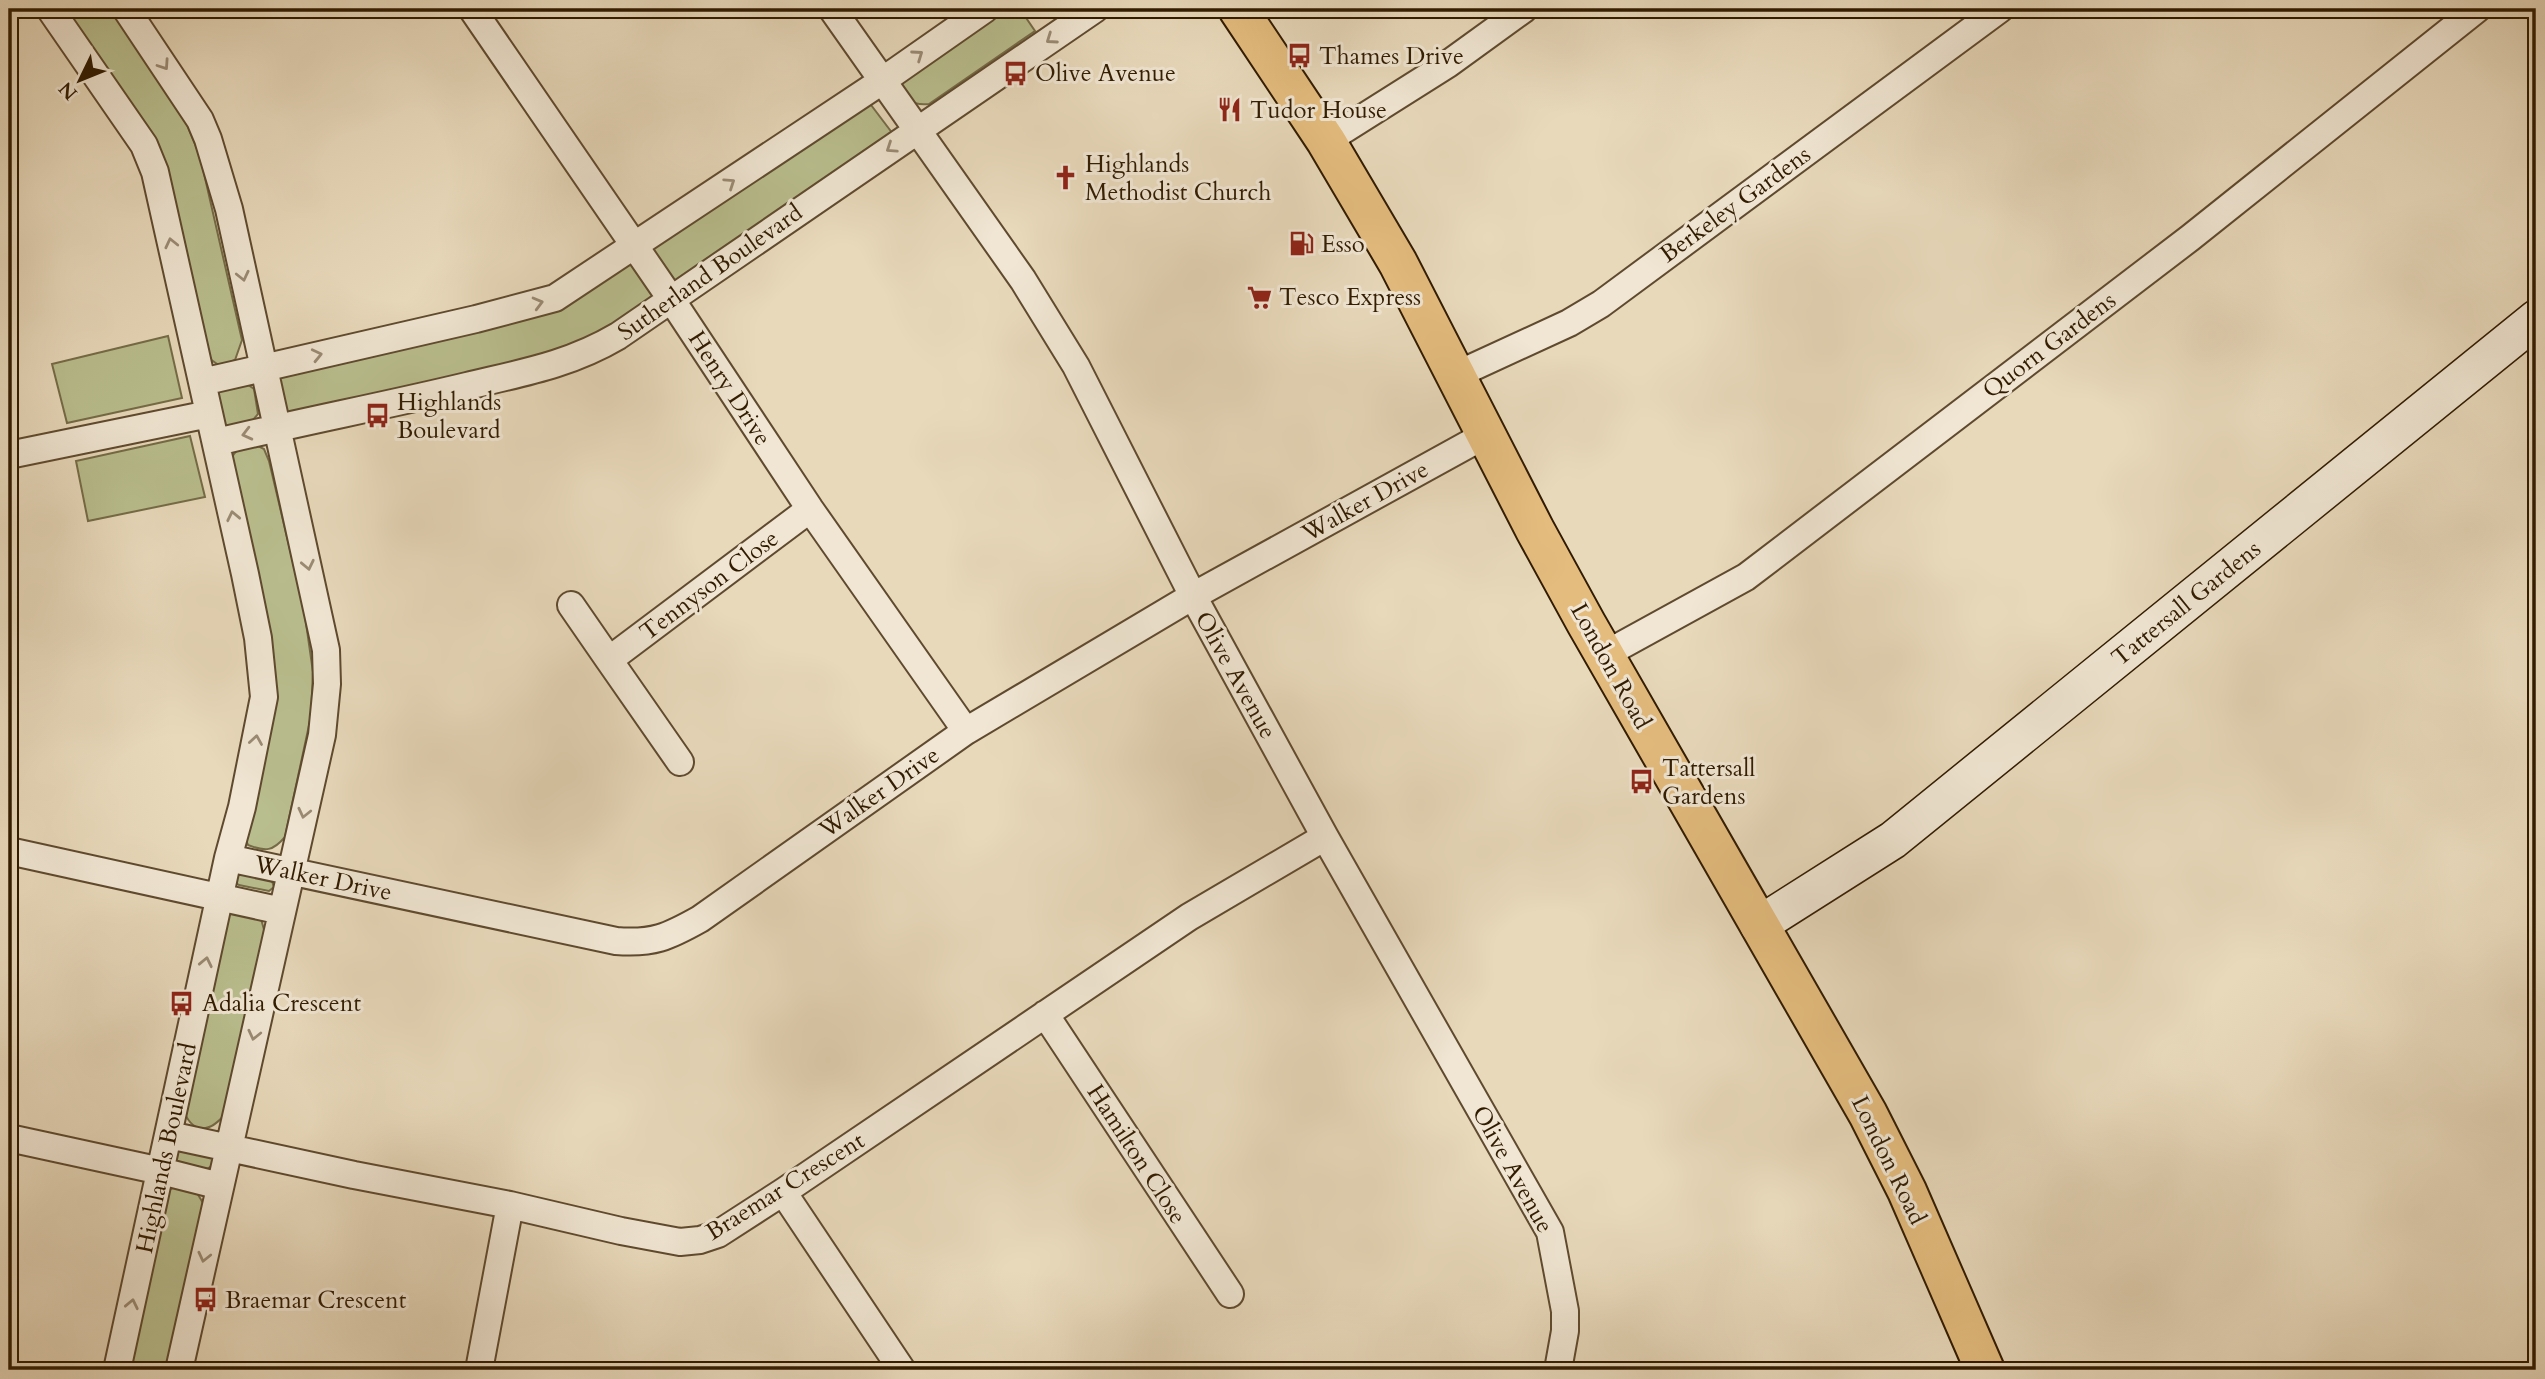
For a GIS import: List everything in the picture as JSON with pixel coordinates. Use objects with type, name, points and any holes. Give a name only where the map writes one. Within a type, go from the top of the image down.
[{"type":"main road","name":"London Road","points":[[1238,9],[1326,141],[1398,263],[1535,530],[1604,655],[1874,1125],[1907,1191],[1985,1370]]},
{"type":"street","name":"Highlands Boulevard","points":[[52,9],[150,157],[217,442],[258,638],[264,697],[117,1370]]},
{"type":"street","points":[[126,9],[186,97],[208,139],[229,209],[326,650],[327,684],[322,735],[179,1370]]},
{"type":"street","name":"Henry Drive","points":[[472,9],[671,299],[810,509],[965,731]]},
{"type":"street","name":"Olive Avenue","points":[[832,9],[1023,279],[1076,366],[1193,596],[1325,837],[1550,1231],[1565,1311],[1565,1331],[1558,1370]]},
{"type":"street","points":[[202,382],[555,298],[882,81],[985,9]]},
{"type":"street","name":"Sutherland Boulevard","points":[[217,442],[563,363],[592,351],[618,336],[1095,9]]},
{"type":"street","points":[[1326,141],[1448,64],[1524,9]]},
{"type":"street","name":"Berkeley Gardens","points":[[1456,375],[1569,323],[1601,304],[2000,9]]},
{"type":"street","name":"Quorn Gardens","points":[[1604,655],[1746,577],[2190,238],[2477,9]]},
{"type":"street","name":"Tattersall Gardens","points":[[1759,925],[1894,840],[2536,318]]},
{"type":"street","points":[[9,455],[209,414]]},
{"type":"street","name":"Walker Drive","points":[[228,858],[617,941],[641,943],[669,936],[700,919],[965,731],[1193,596],[1487,434]]},
{"type":"street","name":"Tennyson Close","points":[[608,660],[810,509]]},
{"type":"street","points":[[571,605],[680,762]]},
{"type":"street","name":"Braemar Crescent","points":[[169,1135],[510,1205],[621,1231],[680,1242],[700,1240],[718,1234],[783,1192],[1189,917],[1325,837]]},
{"type":"street","points":[[9,851],[282,911]]},
{"type":"street","name":"Hamilton Close","points":[[1045,1014],[1230,1294]]},
{"type":"street","points":[[9,1138],[220,1186]]},
{"type":"street","points":[[783,1192],[902,1370]]},
{"type":"street","points":[[479,1370],[510,1205]]},
{"type":"green space","points":[[73,9],[112,9],[181,110],[200,156],[242,340],[235,360],[220,366],[203,354],[166,196],[73,25]]},
{"type":"green space","points":[[996,9],[1020,9],[1035,31],[929,104],[917,104],[909,100],[902,80]]},
{"type":"green space","points":[[868,101],[896,138],[616,335],[276,426],[263,370],[529,308]]},
{"type":"green space","points":[[168,336],[182,398],[67,423],[52,364]]},
{"type":"green space","points":[[247,384],[254,389],[258,414],[253,420],[225,427],[216,391]]},
{"type":"green space","points":[[190,436],[205,497],[88,521],[76,461]]},
{"type":"green space","points":[[254,444],[264,449],[269,461],[304,609],[313,672],[311,716],[285,837],[273,848],[264,849],[248,845],[242,831],[270,707],[227,467],[237,451]]},
{"type":"green space","points":[[239,872],[271,878],[274,887],[269,891],[239,885],[233,881]]},
{"type":"green space","points":[[235,910],[261,919],[265,933],[226,1113],[213,1125],[201,1128],[191,1123],[182,1107],[225,919]]},
{"type":"green space","points":[[177,1147],[210,1154],[214,1159],[213,1165],[207,1169],[176,1161]]},
{"type":"green space","points":[[179,1186],[197,1193],[203,1203],[169,1370],[125,1370],[162,1197],[170,1189]]},
{"type":"place","name":"Thames Drive","points":[[1299,56]]},
{"type":"place","name":"Olive Avenue","points":[[1015,73]]},
{"type":"place","name":"Tudor House","points":[[1230,110]]},
{"type":"place","name":"Highlands Methodist Church","points":[[1065,178]]},
{"type":"place","name":"Esso","points":[[1301,244]]},
{"type":"place","name":"Tesco Express","points":[[1259,297]]},
{"type":"place","name":"Highlands Boulevard","points":[[377,416]]},
{"type":"place","name":"Tattersall Gardens","points":[[1642,782]]},
{"type":"place","name":"Adalia Crescent","points":[[182,1003]]},
{"type":"place","name":"Braemar Crescent","points":[[205,1300]]}]
